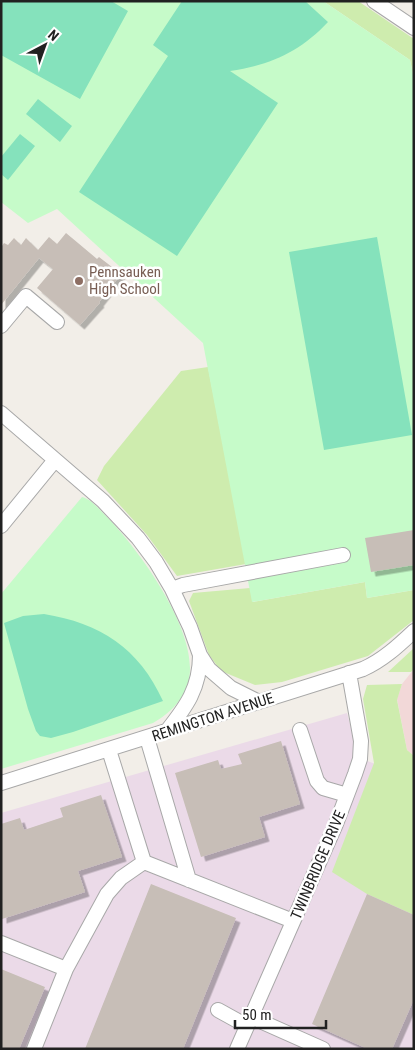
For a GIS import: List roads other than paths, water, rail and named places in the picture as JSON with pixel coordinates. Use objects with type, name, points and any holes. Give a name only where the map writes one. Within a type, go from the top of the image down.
[{"type":"street","points":[[374,1],[414,28]]},
{"type":"street","points":[[1,326],[26,296],[57,322]]},
{"type":"street","points":[[1,414],[103,501],[138,538],[156,562],[172,589],[190,627],[200,655],[209,669],[224,683],[242,695],[259,702]]},
{"type":"street","points":[[1,526],[55,460]]},
{"type":"street","points":[[172,589],[183,585],[343,555]]},
{"type":"street","name":"REMINGTON AVENUE","points":[[1,783],[375,664],[414,631]]},
{"type":"street","points":[[166,732],[189,702],[200,668],[200,655]]},
{"type":"street","name":"TWINBRIDGE DRIVE","points":[[237,1049],[347,796],[360,759],[361,741],[349,673]]},
{"type":"street","points":[[300,730],[317,781],[323,788],[347,796]]},
{"type":"street","points":[[147,738],[189,880]]},
{"type":"street","points":[[109,750],[144,862]]},
{"type":"street","points":[[144,862],[293,922]]},
{"type":"street","points":[[34,1049],[66,969],[107,894],[120,878],[144,862]]},
{"type":"street","points":[[1,943],[66,969]]},
{"type":"street","points":[[218,1010],[323,1049]]},
{"type":"place","name":"Pennsauken High School","points":[[79,281]]}]
